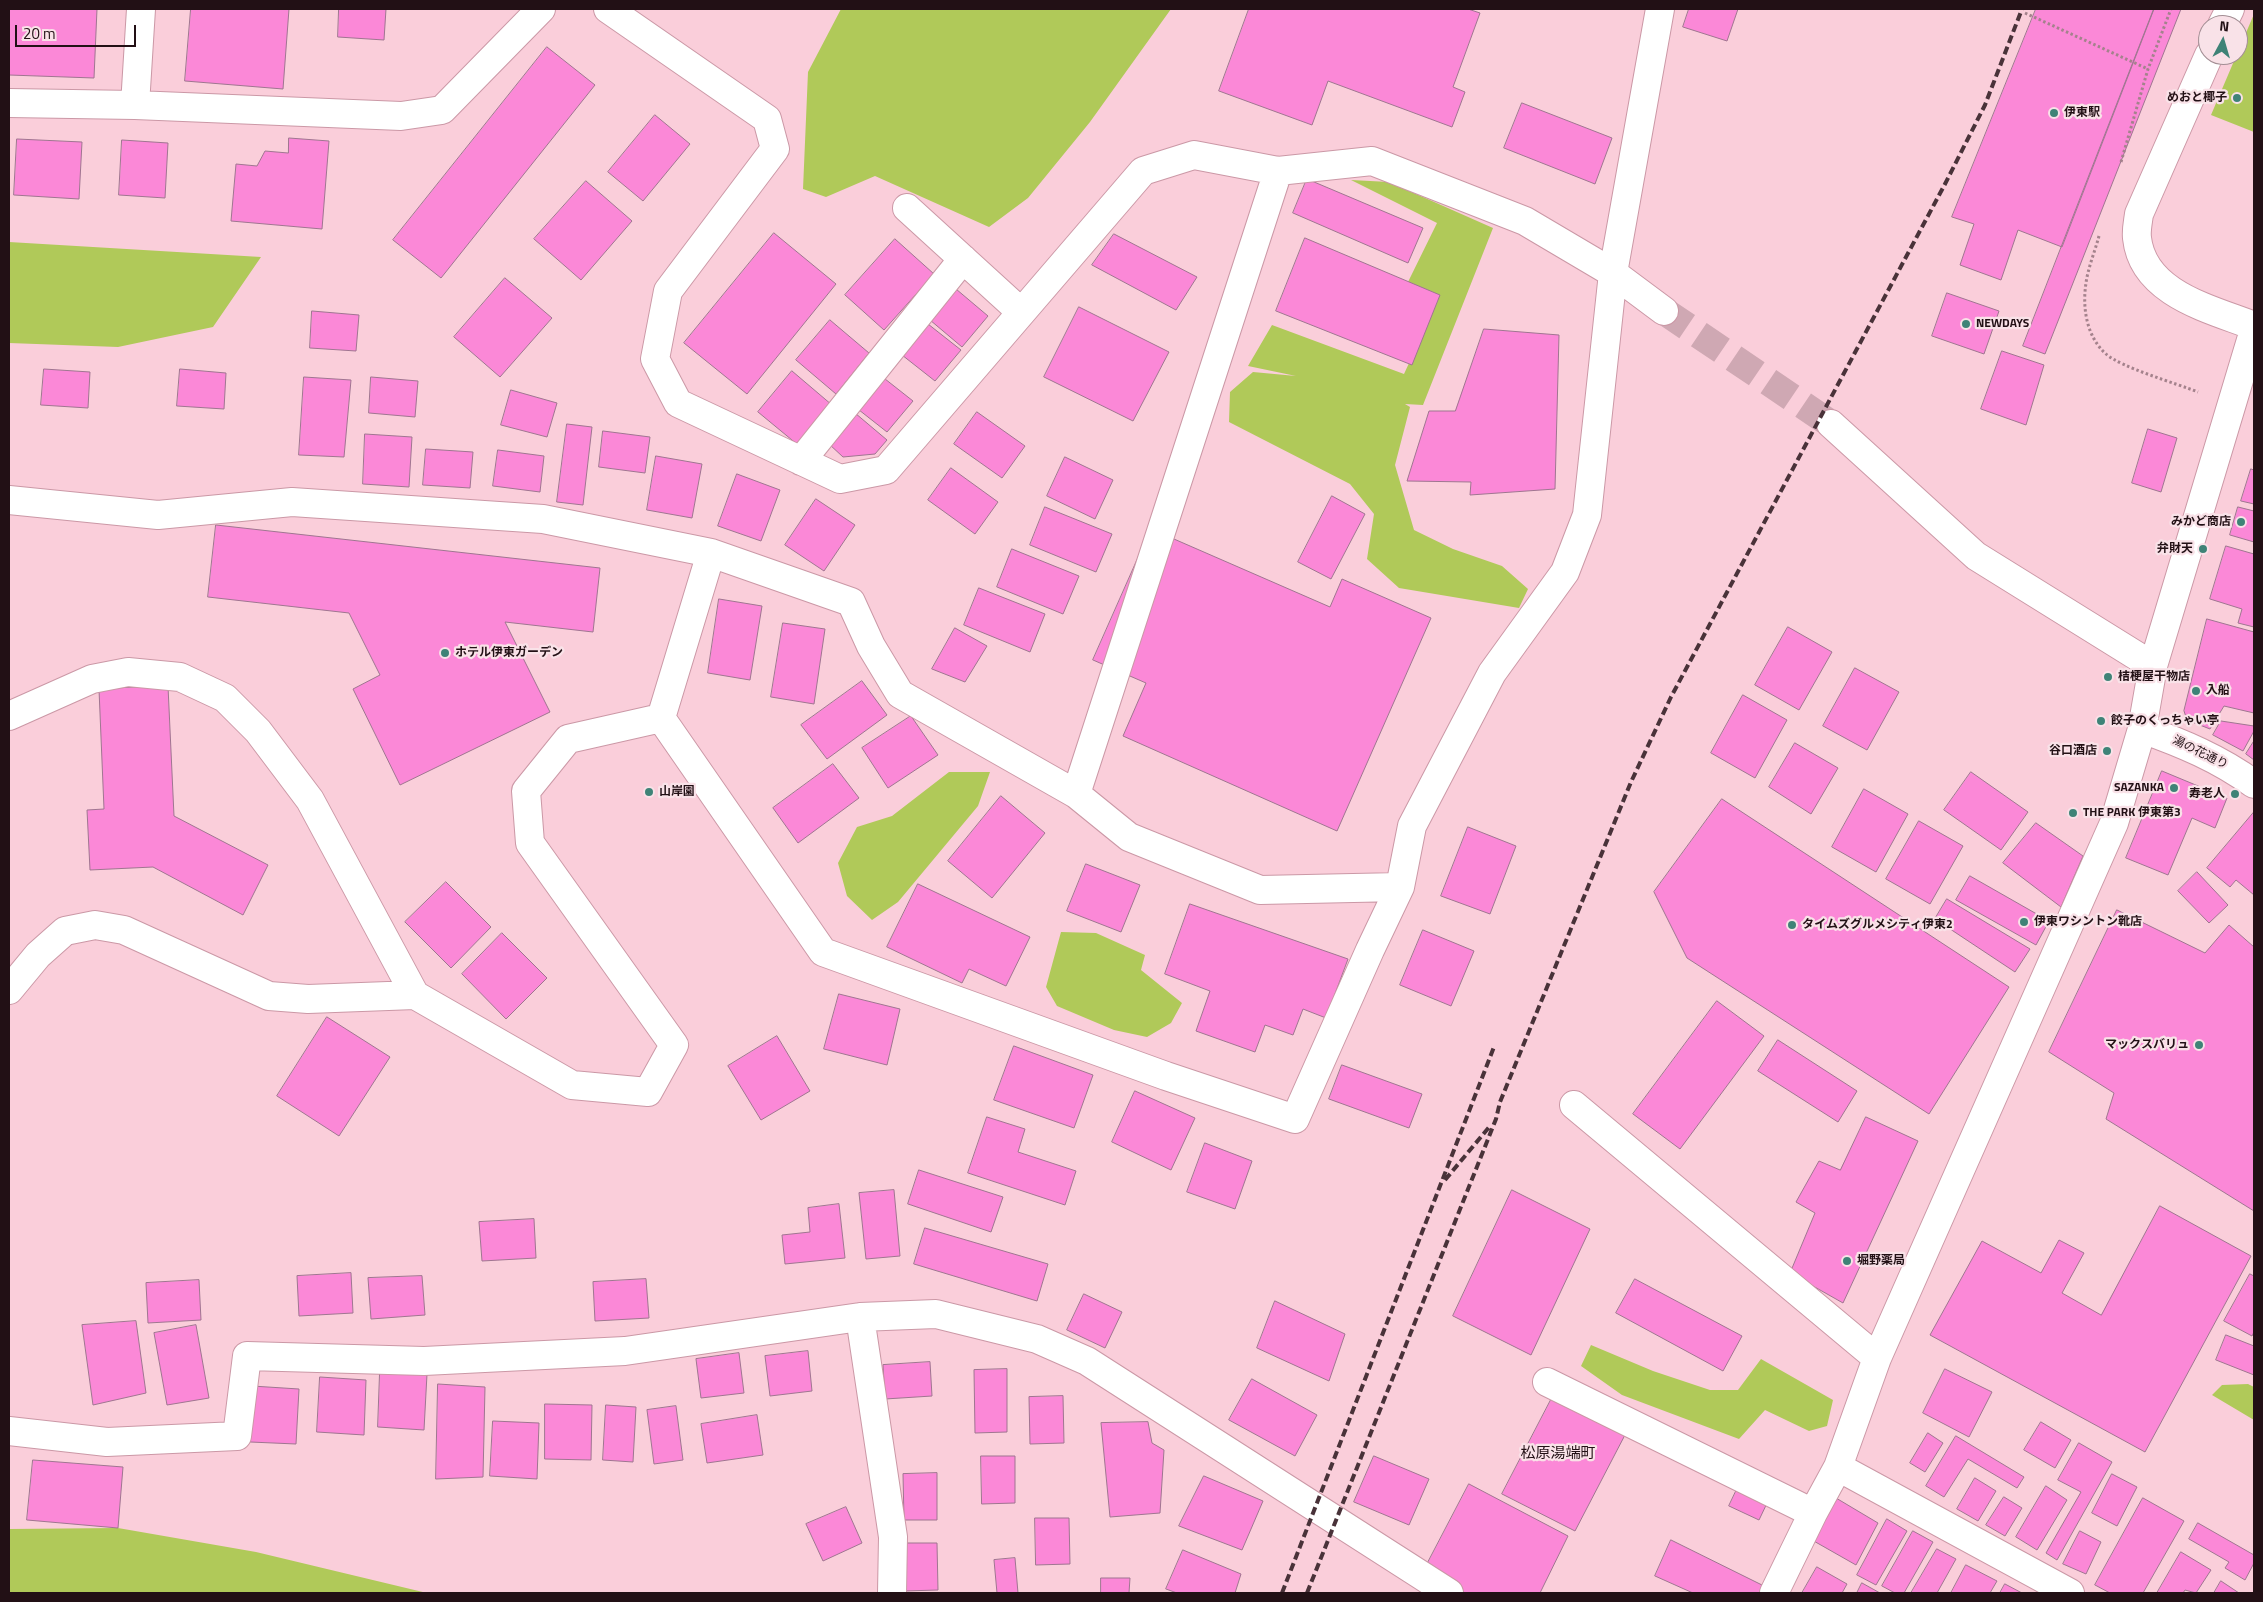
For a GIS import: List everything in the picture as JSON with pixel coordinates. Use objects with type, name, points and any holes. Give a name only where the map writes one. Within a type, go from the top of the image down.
[{"type":"street","points":[[135,105],[141,9]]},
{"type":"street","points":[[9,102],[401,116],[442,110],[541,9]]},
{"type":"street","points":[[608,9],[767,119],[774,149],[668,292],[655,359],[678,403],[840,479],[886,470],[1142,170],[1194,155],[1278,170],[1372,161],[1525,221],[1613,273],[1664,311]]},
{"type":"street","points":[[661,718],[823,952],[1166,1076],[1295,1119],[1400,887],[1412,826],[1492,673],[1565,572],[1587,515],[1613,273],[1660,9]]},
{"type":"street","points":[[1774,1593],[1812,1513],[1838,1467],[1877,1358],[2114,823],[2142,729],[2153,666],[2247,381],[2254,328],[2178,296],[2155,278],[2143,257],[2137,238],[2138,214],[2205,65]]},
{"type":"street","points":[[1076,794],[1278,170]]},
{"type":"street","points":[[907,208],[1021,312]]},
{"type":"street","points":[[801,461],[963,259]]},
{"type":"street","points":[[1831,424],[1976,556],[2153,666]]},
{"type":"street","points":[[9,500],[158,515],[292,502],[543,520],[711,553],[851,602],[871,646],[900,694],[1076,794],[1129,837],[1260,890],[1400,887]]},
{"type":"street","points":[[661,718],[711,553]]},
{"type":"street","points":[[9,716],[92,679],[128,672],[180,677],[225,698],[258,731],[310,800],[415,995],[572,1085],[648,1092],[674,1045],[530,843],[526,791],[568,739],[661,718]]},
{"type":"street","name":"湯の花通り","points":[[2142,729],[2189,746],[2239,773],[2254,784]]},
{"type":"street","points":[[9,990],[38,955],[65,931],[95,925],[124,930],[269,996],[308,999],[415,995]]},
{"type":"street","points":[[1574,1105],[1877,1358]]},
{"type":"street","points":[[9,1431],[107,1442],[237,1436],[247,1356],[424,1361],[626,1351],[860,1317],[936,1314],[1037,1339],[1088,1361],[1449,1593]]},
{"type":"street","points":[[860,1317],[893,1538],[892,1593]]},
{"type":"street","points":[[1547,1382],[1812,1513]]},
{"type":"street","points":[[1838,1467],[2070,1593]]},
{"type":"path","points":[[2025,13],[2148,70]]},
{"type":"green space","points":[[841,9],[1171,9],[1090,122],[1028,198],[989,227],[875,176],[826,197],[803,189],[808,72]]},
{"type":"green space","points":[[2254,14],[2254,132],[2211,115],[2232,65],[2248,65],[2248,28]]},
{"type":"green space","points":[[1351,180],[1389,182],[1493,228],[1423,405],[1405,404],[1410,407],[1395,465],[1414,530],[1453,549],[1502,566],[1528,589],[1519,608],[1399,588],[1367,559],[1374,514],[1350,484],[1229,422],[1230,392],[1253,372],[1296,376],[1248,366],[1272,325],[1404,374],[1438,300],[1408,282],[1437,223]]},
{"type":"green space","points":[[9,242],[261,257],[213,327],[118,347],[9,343]]},
{"type":"green space","points":[[949,772],[990,772],[978,806],[898,902],[872,920],[847,896],[838,863],[857,827],[892,816]]},
{"type":"green space","points":[[1061,932],[1096,933],[1145,955],[1141,970],[1182,1003],[1171,1023],[1147,1037],[1114,1030],[1057,1006],[1046,987]]},
{"type":"green space","points":[[1591,1345],[1653,1371],[1710,1390],[1738,1390],[1761,1359],[1833,1400],[1827,1426],[1809,1431],[1765,1410],[1739,1439],[1622,1395],[1581,1366]]},
{"type":"green space","points":[[2248,1384],[2254,1387],[2254,1420],[2212,1395],[2222,1385]]},
{"type":"green space","points":[[118,1528],[256,1552],[427,1593],[9,1593],[9,1529]]},
{"type":"building","points":[[9,9],[97,9],[94,78],[9,75]]},
{"type":"building","points":[[191,9],[289,9],[283,89],[185,81]]},
{"type":"building","points":[[339,9],[386,9],[384,40],[338,37]]},
{"type":"building","points":[[1249,9],[1468,9],[1480,13],[1453,87],[1465,92],[1452,127],[1328,81],[1312,125],[1219,91]]},
{"type":"building","points":[[1689,9],[1738,9],[1727,41],[1683,27]]},
{"type":"building","name":"伊東駅","points":[[2036,9],[2154,9],[2062,247],[2018,230],[2001,280],[1960,265],[1974,224],[1952,217]]},
{"type":"building","points":[[2154,9],[2181,9],[2045,354],[2023,346]]},
{"type":"building","points":[[547,47],[595,85],[441,278],[393,240]]},
{"type":"building","points":[[1522,103],[1612,138],[1595,184],[1504,148]]},
{"type":"building","points":[[655,115],[690,144],[643,201],[608,172]]},
{"type":"building","points":[[289,138],[329,141],[322,229],[231,221],[236,164],[257,166],[265,151],[288,153]]},
{"type":"building","points":[[17,139],[82,142],[79,199],[14,195]]},
{"type":"building","points":[[122,140],[168,143],[165,198],[119,195]]},
{"type":"building","points":[[1307,179],[1423,228],[1408,263],[1293,213]]},
{"type":"building","points":[[586,181],[632,221],[581,280],[534,239]]},
{"type":"building","points":[[774,233],[836,284],[747,394],[684,343]]},
{"type":"building","points":[[1114,234],[1197,277],[1176,310],[1092,265]]},
{"type":"building","points":[[1305,238],[1440,295],[1412,365],[1276,311]]},
{"type":"building","points":[[895,239],[934,274],[884,330],[845,295]]},
{"type":"building","points":[[505,278],[552,318],[500,377],[454,337]]},
{"type":"building","points":[[956,289],[988,316],[962,347],[930,320]]},
{"type":"building","name":"NEWDAYS","points":[[1947,293],[1999,311],[1984,354],[1932,336]]},
{"type":"building","points":[[1079,307],[1169,352],[1133,421],[1044,377]]},
{"type":"building","points":[[312,311],[359,315],[356,351],[310,348]]},
{"type":"building","points":[[830,320],[869,353],[836,394],[796,360]]},
{"type":"building","points":[[928,324],[961,350],[935,381],[902,355]]},
{"type":"building","points":[[1484,329],[1559,335],[1555,489],[1470,495],[1471,482],[1407,481],[1429,411],[1455,411]]},
{"type":"building","points":[[2002,351],[2044,365],[2026,425],[1981,409]]},
{"type":"building","points":[[44,369],[90,372],[88,408],[41,405]]},
{"type":"building","points":[[180,369],[226,373],[224,409],[177,406]]},
{"type":"building","points":[[792,371],[832,405],[798,445],[758,412]]},
{"type":"building","points":[[880,375],[913,401],[887,432],[854,406]]},
{"type":"building","points":[[304,377],[351,380],[344,457],[299,455]]},
{"type":"building","points":[[371,377],[418,381],[415,417],[369,413]]},
{"type":"building","points":[[511,390],[557,403],[547,437],[501,425]]},
{"type":"building","points":[[977,412],[1025,446],[1002,478],[954,444]]},
{"type":"building","points":[[855,413],[887,440],[875,454],[843,457],[829,444]]},
{"type":"building","points":[[567,424],[592,427],[583,505],[557,502]]},
{"type":"building","points":[[2148,429],[2177,438],[2161,492],[2132,483]]},
{"type":"building","points":[[603,431],[650,437],[645,473],[599,467]]},
{"type":"building","points":[[365,434],[412,437],[409,487],[363,484]]},
{"type":"building","points":[[426,449],[473,452],[470,488],[423,485]]},
{"type":"building","points":[[498,450],[544,456],[540,492],[493,486]]},
{"type":"building","points":[[656,456],[702,464],[692,518],[647,510]]},
{"type":"building","points":[[1065,457],[1113,480],[1095,519],[1047,496]]},
{"type":"building","points":[[951,468],[998,502],[975,534],[928,500]]},
{"type":"building","points":[[2251,469],[2254,470],[2254,504],[2241,501]]},
{"type":"building","points":[[737,474],[780,490],[761,541],[718,526]]},
{"type":"building","points":[[1332,496],[1365,514],[1331,579],[1298,562]]},
{"type":"building","points":[[816,499],[855,525],[824,571],[785,545]]},
{"type":"building","points":[[1045,507],[1112,534],[1096,572],[1030,545]]},
{"type":"building","points":[[2238,507],[2254,511],[2254,542],[2230,535]]},
{"type":"building","name":"ホテル伊東ガーデン","points":[[216,525],[600,568],[593,632],[505,622],[550,712],[400,785],[353,689],[380,675],[349,613],[208,597]]},
{"type":"building","points":[[1151,529],[1330,607],[1342,579],[1431,618],[1337,831],[1123,736],[1146,683],[1093,660]]},
{"type":"building","points":[[2226,546],[2254,554],[2254,627],[2238,623],[2242,609],[2210,599]]},
{"type":"building","points":[[1012,549],[1079,576],[1063,614],[997,587]]},
{"type":"building","points":[[979,588],[1045,614],[1030,652],[964,625]]},
{"type":"building","points":[[719,599],[762,606],[750,680],[708,673]]},
{"type":"building","points":[[2207,619],[2254,632],[2254,713],[2224,706],[2210,729],[2187,720],[2184,711]]},
{"type":"building","points":[[783,623],[825,629],[814,704],[771,697]]},
{"type":"building","points":[[1788,627],[1832,652],[1799,710],[1755,685]]},
{"type":"building","points":[[955,628],[987,646],[965,682],[932,669]]},
{"type":"building","points":[[1855,668],[1899,692],[1867,750],[1823,726]]},
{"type":"building","points":[[862,681],[887,715],[827,759],[801,725]]},
{"type":"building","points":[[168,686],[174,816],[268,865],[243,915],[153,867],[90,870],[87,810],[104,809],[99,689]]},
{"type":"building","points":[[1743,695],[1787,720],[1755,778],[1711,753]]},
{"type":"building","points":[[911,716],[938,755],[888,788],[862,748]]},
{"type":"building","points":[[2221,721],[2254,726],[2254,731],[2243,751],[2213,735]]},
{"type":"building","points":[[2254,741],[2254,760],[2246,754]]},
{"type":"building","points":[[1795,743],[1838,768],[1811,814],[1769,787]]},
{"type":"building","points":[[833,764],[859,798],[798,843],[773,808]]},
{"type":"building","points":[[2162,771],[2227,798],[2215,828],[2192,818],[2168,875],[2126,858]]},
{"type":"building","points":[[1971,772],[2028,812],[2001,850],[1944,810]]},
{"type":"building","points":[[1864,789],[1908,814],[1876,872],[1832,847]]},
{"type":"building","points":[[1001,796],[1045,833],[992,898],[948,861]]},
{"type":"building","name":"タイムズグルメシティ伊東2","points":[[1722,799],[2009,987],[1929,1114],[1687,958],[1654,892]]},
{"type":"building","points":[[2254,812],[2254,895],[2236,880],[2230,887],[2207,868]]},
{"type":"building","points":[[1919,821],[1963,846],[1930,904],[1886,879]]},
{"type":"building","points":[[2036,823],[2083,856],[2061,907],[2003,863]]},
{"type":"building","points":[[1468,827],[1516,846],[1490,914],[1441,896]]},
{"type":"building","points":[[1086,864],[1140,885],[1121,932],[1067,911]]},
{"type":"building","points":[[2197,872],[2228,905],[2209,923],[2178,891]]},
{"type":"building","points":[[1970,876],[2049,921],[2036,945],[1956,900]]},
{"type":"building","points":[[446,882],[491,927],[451,968],[405,922]]},
{"type":"building","points":[[918,884],[1030,937],[1006,986],[969,969],[962,983],[887,947]]},
{"type":"building","points":[[1947,899],[2030,949],[2015,972],[1935,919]]},
{"type":"building","points":[[1190,904],[1348,959],[1326,1018],[1303,1009],[1293,1035],[1265,1025],[1255,1052],[1196,1031],[1210,991],[1165,974]]},
{"type":"building","points":[[2117,910],[2205,953],[2229,925],[2254,947],[2254,1211],[2106,1119],[2114,1093],[2049,1052]]},
{"type":"building","points":[[1423,930],[1474,951],[1451,1006],[1400,985]]},
{"type":"building","points":[[502,933],[547,978],[506,1019],[462,974]]},
{"type":"building","points":[[839,994],[900,1009],[887,1065],[824,1049]]},
{"type":"building","points":[[1717,1001],[1764,1036],[1680,1149],[1633,1114]]},
{"type":"building","points":[[327,1017],[390,1057],[339,1136],[277,1096]]},
{"type":"building","points":[[777,1036],[810,1091],[761,1120],[728,1066]]},
{"type":"building","points":[[1778,1040],[1857,1091],[1838,1122],[1758,1071]]},
{"type":"building","points":[[1014,1046],[1093,1075],[1074,1128],[994,1100]]},
{"type":"building","points":[[1342,1065],[1422,1094],[1409,1128],[1329,1099]]},
{"type":"building","points":[[1135,1091],[1195,1118],[1171,1170],[1112,1142]]},
{"type":"building","points":[[987,1117],[1025,1129],[1018,1152],[1076,1171],[1065,1205],[968,1173]]},
{"type":"building","points":[[1866,1117],[1918,1141],[1843,1303],[1790,1273],[1815,1213],[1796,1202],[1819,1161],[1840,1170]]},
{"type":"building","points":[[1205,1143],[1252,1161],[1235,1209],[1187,1192]]},
{"type":"building","points":[[919,1170],[1003,1197],[991,1232],[908,1204]]},
{"type":"building","points":[[894,1190],[900,1256],[866,1259],[859,1193]]},
{"type":"building","points":[[1512,1190],[1590,1229],[1531,1355],[1453,1316]]},
{"type":"building","points":[[839,1204],[845,1258],[785,1264],[782,1235],[810,1232],[808,1208]]},
{"type":"building","points":[[2160,1206],[2251,1256],[2145,1452],[1930,1335],[1982,1241],[2041,1273],[2059,1240],[2084,1253],[2062,1293],[2101,1315]]},
{"type":"building","points":[[534,1219],[536,1258],[482,1261],[479,1222]]},
{"type":"building","points":[[925,1228],[1048,1264],[1037,1301],[914,1264]]},
{"type":"building","points":[[351,1273],[353,1313],[299,1316],[297,1276]]},
{"type":"building","points":[[2250,1274],[2254,1276],[2254,1332],[2252,1336],[2224,1321]]},
{"type":"building","points":[[422,1276],[425,1315],[371,1319],[368,1278]]},
{"type":"building","points":[[646,1279],[649,1318],[595,1321],[593,1282]]},
{"type":"building","points":[[1635,1279],[1742,1336],[1723,1371],[1616,1313]]},
{"type":"building","points":[[199,1280],[201,1320],[148,1323],[146,1283]]},
{"type":"building","points":[[1084,1294],[1122,1312],[1105,1348],[1067,1330]]},
{"type":"building","points":[[1275,1301],[1345,1334],[1329,1381],[1257,1348]]},
{"type":"building","points":[[136,1321],[146,1393],[93,1405],[82,1325]]},
{"type":"building","points":[[196,1325],[209,1398],[167,1405],[154,1333]]},
{"type":"building","points":[[2226,1335],[2254,1346],[2254,1375],[2216,1360]]},
{"type":"building","points":[[808,1351],[812,1391],[770,1396],[765,1356]]},
{"type":"building","points":[[739,1353],[744,1393],[701,1398],[696,1359]]},
{"type":"building","points":[[930,1362],[932,1396],[885,1399],[883,1365]]},
{"type":"building","points":[[1007,1369],[1007,1432],[975,1433],[974,1370]]},
{"type":"building","points":[[1945,1369],[1992,1392],[1969,1437],[1923,1413]]},
{"type":"building","points":[[380,1372],[427,1374],[424,1430],[378,1427]]},
{"type":"building","points":[[320,1377],[366,1380],[364,1435],[317,1432]]},
{"type":"building","points":[[1252,1379],[1317,1415],[1295,1456],[1229,1420]]},
{"type":"building","points":[[438,1384],[485,1387],[483,1477],[436,1479]]},
{"type":"building","points":[[252,1386],[299,1389],[296,1444],[250,1442]]},
{"type":"building","points":[[1063,1396],[1064,1443],[1030,1444],[1029,1397]]},
{"type":"building","points":[[1553,1396],[1626,1433],[1575,1531],[1502,1494]]},
{"type":"building","points":[[545,1404],[592,1405],[591,1460],[545,1459]]},
{"type":"building","points":[[606,1405],[636,1407],[633,1462],[603,1460]]},
{"type":"building","points":[[676,1406],[683,1460],[654,1464],[647,1410]]},
{"type":"building","points":[[757,1415],[763,1455],[707,1463],[701,1424]]},
{"type":"building","points":[[493,1421],[539,1423],[537,1479],[490,1476]]},
{"type":"building","points":[[1148,1422],[1152,1443],[1164,1450],[1160,1513],[1110,1517],[1101,1423]]},
{"type":"building","points":[[2041,1422],[2071,1440],[2055,1468],[2024,1450]]},
{"type":"building","points":[[1928,1433],[1943,1443],[1925,1472],[1910,1463]]},
{"type":"building","points":[[1956,1436],[2024,1477],[2017,1488],[1968,1459],[1944,1497],[1926,1486]]},
{"type":"building","points":[[2079,1443],[2112,1462],[2057,1560],[2046,1553],[2081,1492],[2058,1480]]},
{"type":"building","points":[[981,1456],[1015,1456],[1015,1503],[982,1504]]},
{"type":"building","points":[[1374,1456],[1429,1479],[1409,1525],[1354,1502]]},
{"type":"building","points":[[33,1460],[123,1467],[118,1528],[27,1520]]},
{"type":"building","points":[[937,1473],[937,1520],[904,1520],[903,1474]]},
{"type":"building","points":[[2112,1474],[2137,1487],[2117,1526],[2092,1513]]},
{"type":"building","points":[[1204,1476],[1263,1501],[1242,1550],[1179,1526]]},
{"type":"building","points":[[1975,1478],[1996,1491],[1978,1521],[1957,1509]]},
{"type":"building","points":[[1469,1484],[1568,1536],[1540,1593],[1461,1593],[1423,1572]]},
{"type":"building","points":[[1739,1485],[1769,1499],[1759,1520],[1729,1506]]},
{"type":"building","points":[[2046,1486],[2067,1500],[2037,1550],[2016,1537]]},
{"type":"building","points":[[2004,1497],[2022,1508],[2005,1536],[1986,1525]]},
{"type":"building","points":[[1836,1498],[1878,1523],[1856,1565],[1812,1540]]},
{"type":"building","points":[[2143,1498],[2184,1521],[2143,1593],[2110,1593],[2095,1585]]},
{"type":"building","points":[[846,1507],[862,1543],[823,1561],[806,1524]]},
{"type":"building","points":[[1035,1518],[1069,1518],[1070,1564],[1036,1565]]},
{"type":"building","points":[[1887,1519],[1907,1531],[1876,1585],[1857,1575]]},
{"type":"building","points":[[2198,1523],[2254,1555],[2254,1563],[2245,1580],[2225,1568],[2229,1562],[2189,1539]]},
{"type":"building","points":[[1913,1531],[1933,1542],[1904,1593],[1895,1593],[1882,1586]]},
{"type":"building","points":[[2080,1531],[2101,1542],[2086,1574],[2063,1564]]},
{"type":"building","points":[[1671,1540],[1764,1586],[1760,1593],[1693,1593],[1655,1576]]},
{"type":"building","points":[[904,1543],[937,1543],[938,1590],[905,1591]]},
{"type":"building","points":[[1937,1549],[1956,1559],[1937,1593],[1911,1593]]},
{"type":"building","points":[[1183,1550],[1241,1574],[1235,1593],[1177,1593],[1166,1589]]},
{"type":"building","points":[[2181,1552],[2211,1570],[2196,1593],[2185,1590],[2183,1593],[2157,1593]]},
{"type":"building","points":[[1015,1558],[1018,1593],[997,1593],[994,1560]]},
{"type":"building","points":[[1966,1565],[1997,1581],[1990,1593],[1951,1593]]},
{"type":"building","points":[[1817,1567],[1847,1584],[1842,1593],[1802,1593]]},
{"type":"building","points":[[1101,1578],[1130,1578],[1129,1593],[1101,1593]]},
{"type":"building","points":[[2221,1581],[2239,1593],[2214,1593]]},
{"type":"building","points":[[1862,1583],[1880,1593],[1857,1593]]},
{"type":"building","points":[[2005,1584],[2022,1593],[2000,1593]]},
{"type":"tunnel","points":[[1664,311],[1831,424]]},
{"type":"railway","points":[[1307,1593],[1496,1119],[1500,1102],[1631,782],[1671,697],[1945,184],[1985,105],[2022,9]]},
{"type":"railway","points":[[1282,1593],[1494,1047]]},
{"type":"railway","points":[[1445,1180],[1490,1126]]},
{"type":"place","name":"めおと椰子","points":[[2237,98]]},
{"type":"place","name":"伊東駅","points":[[2054,113]]},
{"type":"place","name":"NEWDAYS","points":[[1966,324]]},
{"type":"place","name":"みかど商店","points":[[2241,522]]},
{"type":"place","name":"弁財天","points":[[2203,549]]},
{"type":"place","name":"ホテル伊東ガーデン","points":[[445,653]]},
{"type":"place","name":"桔梗屋干物店","points":[[2108,677]]},
{"type":"place","name":"入船","points":[[2196,691]]},
{"type":"place","name":"餃子のくっちゃい亭","points":[[2101,721]]},
{"type":"place","name":"谷口酒店","points":[[2107,751]]},
{"type":"place","name":"SAZANKA","points":[[2174,788]]},
{"type":"place","name":"山岸園","points":[[649,792]]},
{"type":"place","name":"寿老人","points":[[2235,794]]},
{"type":"place","name":"THE PARK 伊東第3","points":[[2073,813]]},
{"type":"place","name":"伊東ワシントン靴店","points":[[2024,922]]},
{"type":"place","name":"タイムズグルメシティ伊東2","points":[[1792,925]]},
{"type":"place","name":"マックスバリュ","points":[[2199,1045]]},
{"type":"place","name":"堀野薬局","points":[[1847,1261]]},
{"type":"district","name":"松原湯端町","points":[[1558,1454]]}]
